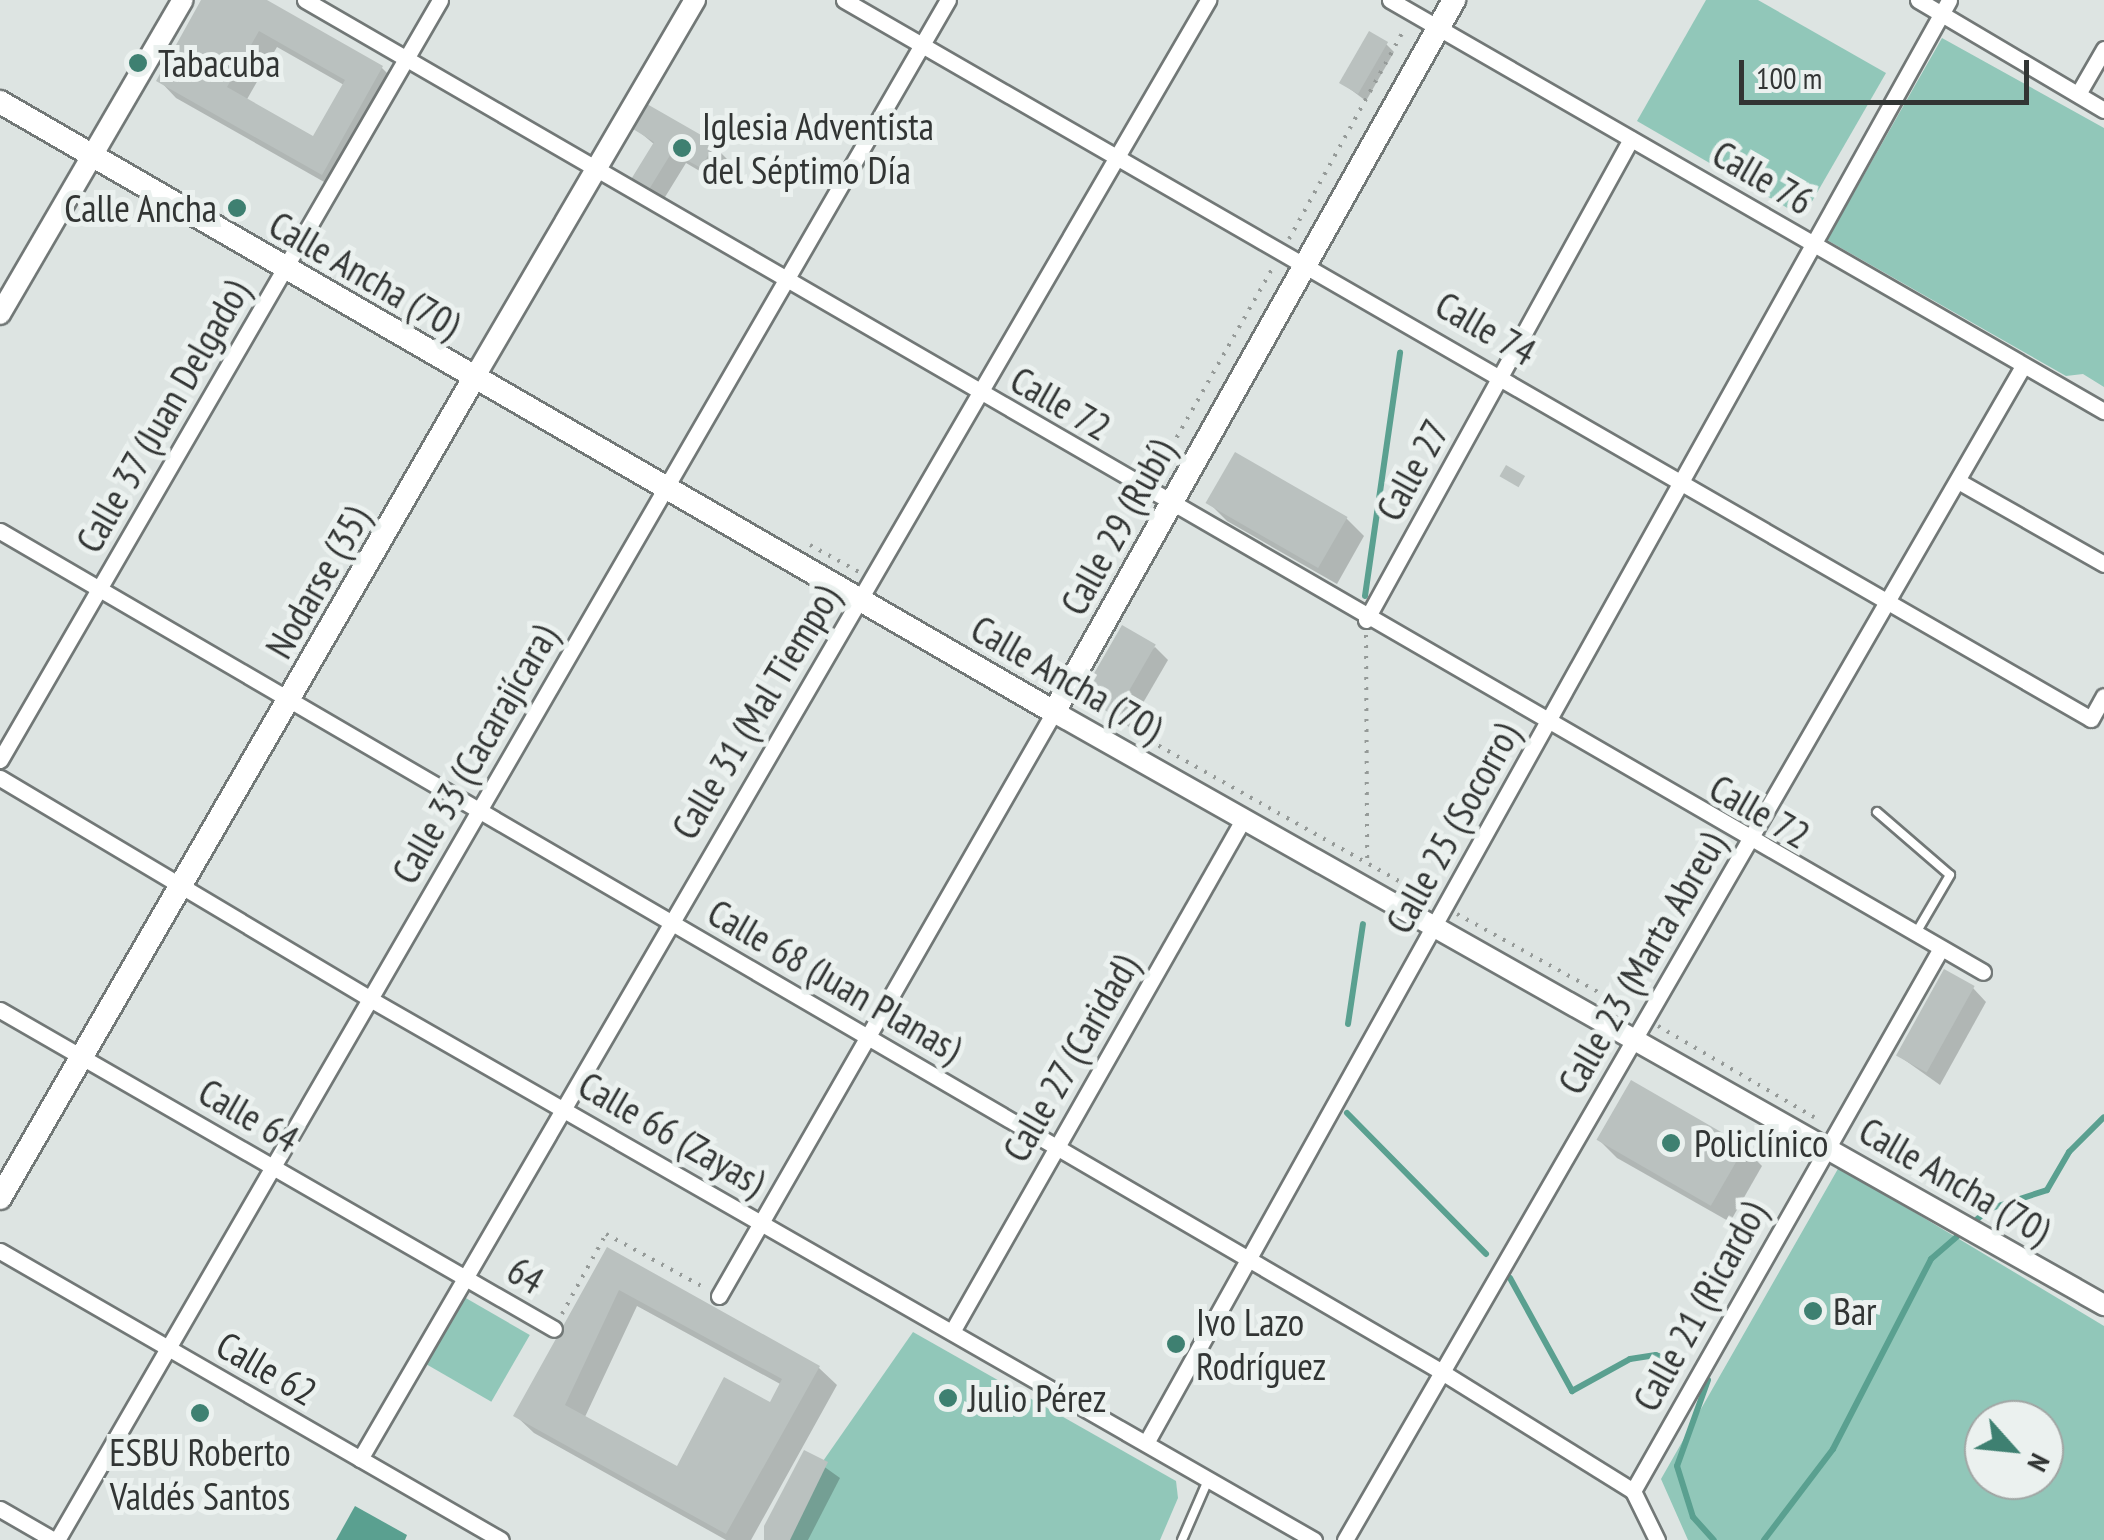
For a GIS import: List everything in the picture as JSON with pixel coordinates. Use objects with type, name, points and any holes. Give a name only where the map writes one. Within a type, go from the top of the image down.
[{"type":"main road","name":"Calle 29 (Rubí)","points":[[1054,712],[1454,0]]},
{"type":"main road","name":"Calle Ancha (70)","points":[[0,102],[1054,712]]},
{"type":"main road","name":"Nodarse (35)","points":[[0,1198],[474,378]]},
{"type":"street","points":[[0,314],[183,0]]},
{"type":"street","name":"Calle 72","points":[[306,0],[1749,842],[1983,972]]},
{"type":"street","name":"Calle 37 (Juan Delgado)","points":[[0,760],[440,0]]},
{"type":"street","name":"Nodarse (35)","points":[[474,378],[695,0]]},
{"type":"street","name":"Calle 74","points":[[844,0],[1115,158],[1502,374],[2091,719],[2104,696]]},
{"type":"street","name":"Calle 33 (Cacarajícara)","points":[[56,1540],[948,0]]},
{"type":"street","name":"Calle 31 (Mal Tiempo)","points":[[360,1459],[668,921],[1208,0]]},
{"type":"street","name":"Calle 76","points":[[1390,0],[2104,412]]},
{"type":"street","points":[[1918,0],[1946,7],[2104,110]]},
{"type":"street","name":"Calle 25 (Socorro)","points":[[1146,1443],[1946,7]]},
{"type":"street","points":[[2078,94],[2104,49]]},
{"type":"street","name":"Calle 27","points":[[1366,620],[1631,139]]},
{"type":"street","name":"Calle 23 (Marta Abreu)","points":[[1345,1540],[2023,366]]},
{"type":"street","points":[[1958,481],[2104,564]]},
{"type":"street","name":"Calle 68 (Juan Planas)","points":[[0,530],[1442,1372],[1633,1491]]},
{"type":"street","name":"Calle Ancha (70)","points":[[1054,712],[2104,1305]]},
{"type":"street","name":"Calle 29 (Rubí)","points":[[720,1296],[1054,712]]},
{"type":"street","name":"Calle 66 (Zayas)","points":[[0,778],[370,999],[1314,1540]]},
{"type":"street","name":"Calle 27 (Caridad)","points":[[953,1330],[1244,818]]},
{"type":"street","name":"Calle 21 (Ricardo)","points":[[1633,1491],[1940,950]]},
{"type":"street","name":"Calle 64","points":[[0,1010],[465,1277]]},
{"type":"street","name":"Calle 62","points":[[0,1251],[501,1540]]},
{"type":"street","name":"64","points":[[465,1277],[554,1329]]},
{"type":"street","points":[[1633,1491],[1657,1540]]},
{"type":"street","points":[[0,1509],[56,1540]]},
{"type":"lane","points":[[1877,812],[1950,875],[1914,935]]},
{"type":"lane","points":[[1182,1540],[1210,1478]]},
{"type":"path","points":[[1366,620],[1367,862]]},
{"type":"path","points":[[554,1329],[606,1234],[720,1296]]},
{"type":"shaded area","points":[[1706,0],[1758,0],[1886,73],[1803,217],[1637,121]]},
{"type":"shaded area","points":[[1942,38],[2104,128],[2104,387],[2083,374],[2066,376],[1827,240]]},
{"type":"shaded area","points":[[1839,1167],[2104,1326],[2104,1540],[1688,1540],[1661,1479]]},
{"type":"shaded area","points":[[464,1297],[530,1335],[491,1402],[426,1364]]},
{"type":"shaded area","name":"Julio Pérez","points":[[913,1332],[1176,1481],[1178,1498],[1160,1540],[783,1540],[821,1464]]},
{"type":"shaded area","points":[[355,1506],[407,1535],[405,1540],[336,1540]]},
{"type":"building","points":[[201,0],[267,0],[383,66],[322,175],[156,81]],"holes":[[[259,31],[345,80],[313,136],[227,87]]]},
{"type":"building","points":[[1369,31],[1388,42],[1358,94],[1339,83]]},
{"type":"building","name":"Iglesia Adventista del Séptimo Día","points":[[647,104],[715,143],[701,168],[672,152],[648,191],[630,181],[654,142],[633,129]]},
{"type":"building","points":[[1235,452],[1348,517],[1318,568],[1206,503]]},
{"type":"building","points":[[1506,465],[1525,476],[1519,487],[1500,476]]},
{"type":"building","points":[[1122,625],[1156,644],[1115,716],[1081,696]]},
{"type":"building","points":[[1944,969],[1975,986],[1927,1073],[1896,1056]]},
{"type":"building","name":"Policlínico","points":[[1631,1080],[1745,1146],[1711,1206],[1596,1140]]},
{"type":"building","points":[[607,1247],[820,1366],[726,1534],[513,1416]],"holes":[[[619,1290],[782,1379],[770,1402],[724,1377],[677,1466],[565,1405]]]},
{"type":"building","points":[[804,1450],[828,1462],[790,1540],[764,1540],[764,1526]]},
{"type":"waterway","points":[[1365,596],[1400,352]]},
{"type":"waterway","points":[[1348,1024],[1363,924]]},
{"type":"waterway","points":[[1347,1113],[1486,1254]]},
{"type":"waterway","points":[[1764,1540],[1833,1449],[1931,1259],[1989,1209],[2047,1190],[2069,1152],[2104,1117]]},
{"type":"waterway","points":[[1510,1278],[1572,1391],[1630,1359],[1656,1355],[1676,1363]]},
{"type":"waterway","points":[[1708,1380],[1677,1466],[1693,1517],[1714,1540]]},
{"type":"place","name":"Tabacuba","points":[[138,63]]},
{"type":"place","name":"Iglesia Adventista del Séptimo Día","points":[[682,148]]},
{"type":"place","name":"Calle Ancha","points":[[237,208]]},
{"type":"place","name":"Policlínico","points":[[1671,1143]]},
{"type":"place","name":"Bar","points":[[1813,1311]]},
{"type":"place","name":"Ivo Lazo Rodríguez","points":[[1176,1344]]},
{"type":"place","name":"Julio Pérez","points":[[948,1398]]},
{"type":"place","name":"ESBU Roberto Valdés Santos","points":[[200,1413]]}]
